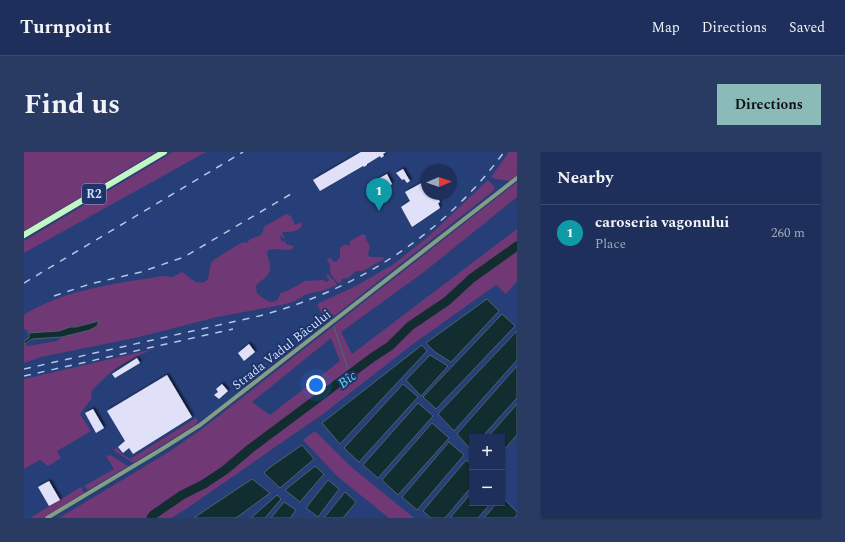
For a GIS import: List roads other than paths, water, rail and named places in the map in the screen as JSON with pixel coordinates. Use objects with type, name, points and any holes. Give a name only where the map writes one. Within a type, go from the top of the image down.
[{"type":"main road","name":"R2","points":[[24,235],[164,152]]},
{"type":"street","name":"Strada Vadul Bâcului","points":[[47,518],[196,427],[517,178]]},
{"type":"waterway","name":"Bîc","points":[[151,518],[153,515],[182,495],[204,484],[225,470],[251,448],[390,346],[410,326],[447,301],[472,278],[517,246]]},
{"type":"waterway","points":[[328,311],[331,320]]},
{"type":"waterway","points":[[334,327],[350,375]]},
{"type":"railway","points":[[24,283],[243,152]]},
{"type":"railway","points":[[24,369],[259,316],[295,305],[330,291],[364,274],[396,255],[426,233],[454,209],[480,182],[504,152]]},
{"type":"railway","points":[[54,296],[90,284],[141,272],[184,257],[296,191]]},
{"type":"railway","points":[[24,376],[233,329]]},
{"type":"place","name":"caroseria vagonului","points":[[379,211]]}]
